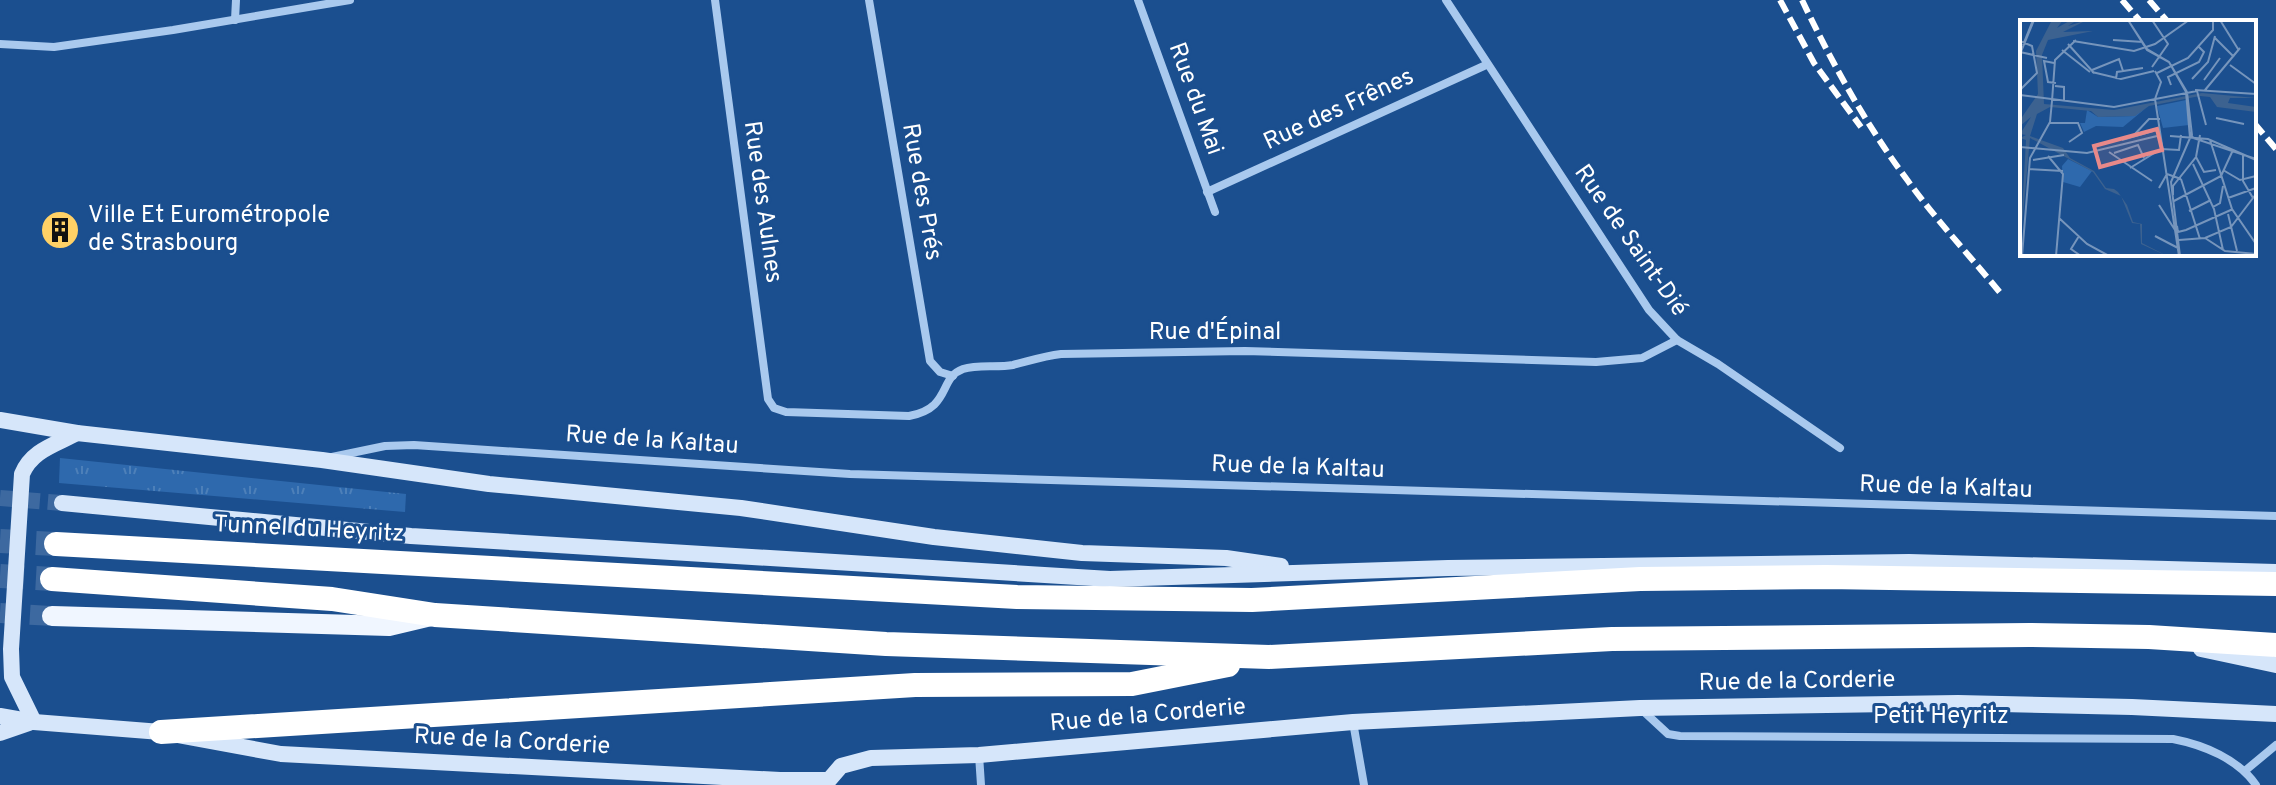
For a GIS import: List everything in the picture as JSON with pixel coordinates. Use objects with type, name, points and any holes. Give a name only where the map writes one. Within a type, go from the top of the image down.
[{"type":"highway","name":"Tunnel du Heyritz","points":[[56,544],[1002,596],[1159,601],[1320,597],[1640,579],[1900,576],[2276,584]]},
{"type":"highway","points":[[52,579],[332,599],[435,615],[886,644],[1269,657],[1612,639],[2029,635],[2149,637],[2276,645]]},
{"type":"highway","points":[[161,732],[915,685],[1132,684],[1269,657]]},
{"type":"main road","points":[[0,420],[77,433],[322,460],[489,484],[741,508],[934,537],[1082,553],[1226,558],[1333,572]]},
{"type":"main road","points":[[0,733],[34,722],[12,677],[22,474],[35,454],[77,433]]},
{"type":"main road","points":[[62,503],[411,536],[1095,578],[1448,568],[1909,562],[2276,572]]},
{"type":"main road","points":[[52,616],[389,626],[435,615]]},
{"type":"main road","points":[[2149,637],[2276,665]]},
{"type":"main road","name":"Rue de la Corderie","points":[[0,716],[34,722],[161,732],[281,754],[828,782],[841,766],[871,758],[979,755],[1353,722],[1640,708],[1958,703],[2118,706],[2276,714]]},
{"type":"street","points":[[235,20],[236,0]]},
{"type":"street","points":[[0,44],[54,47],[350,0]]},
{"type":"street","name":"Rue des Aulnes","points":[[715,0],[768,399],[774,408],[786,412],[909,416],[926,413],[935,407],[953,376]]},
{"type":"street","name":"Rue des Prés","points":[[869,0],[930,361],[940,372],[953,376]]},
{"type":"street","name":"Rue du Mai","points":[[1138,0],[1215,212]]},
{"type":"street","name":"Rue de Saint-Dié","points":[[1446,0],[1649,310],[1677,340],[1718,364],[1840,448]]},
{"type":"street","name":"Rue des Frênes","points":[[1207,192],[1486,65]]},
{"type":"street","name":"Rue d'Épinal","points":[[953,376],[961,369],[1010,365],[1061,354],[1245,351],[1596,362],[1642,358],[1677,340]]},
{"type":"street","name":"Rue de la Kaltau","points":[[322,460],[385,446],[414,445],[850,474],[2276,516]]},
{"type":"street","name":"Petit Heyritz","points":[[1640,708],[1668,734],[1680,736],[2163,738],[2207,749],[2246,770],[2256,785]]},
{"type":"street","points":[[1353,722],[1364,785]]},
{"type":"street","points":[[2246,770],[2276,745]]},
{"type":"street","points":[[979,755],[981,785]]},
{"type":"green space","points":[[60,458],[406,494],[405,512],[59,483]]},
{"type":"tunnel","points":[[0,498],[62,503]]},
{"type":"tunnel","points":[[0,541],[56,544]]},
{"type":"tunnel","points":[[0,576],[52,579]]},
{"type":"tunnel","points":[[0,613],[52,616]]},
{"type":"railway","points":[[1780,0],[1814,63],[1861,127]]},
{"type":"railway","points":[[1802,0],[1850,93],[1878,138],[1931,210],[2002,295]]},
{"type":"railway","points":[[2122,0],[2139,20]]},
{"type":"railway","points":[[2149,0],[2166,20]]},
{"type":"railway","points":[[2256,125],[2276,149]]},
{"type":"place","name":"Ville Et Eurométropole de Strasbourg","points":[[60,230]]}]
